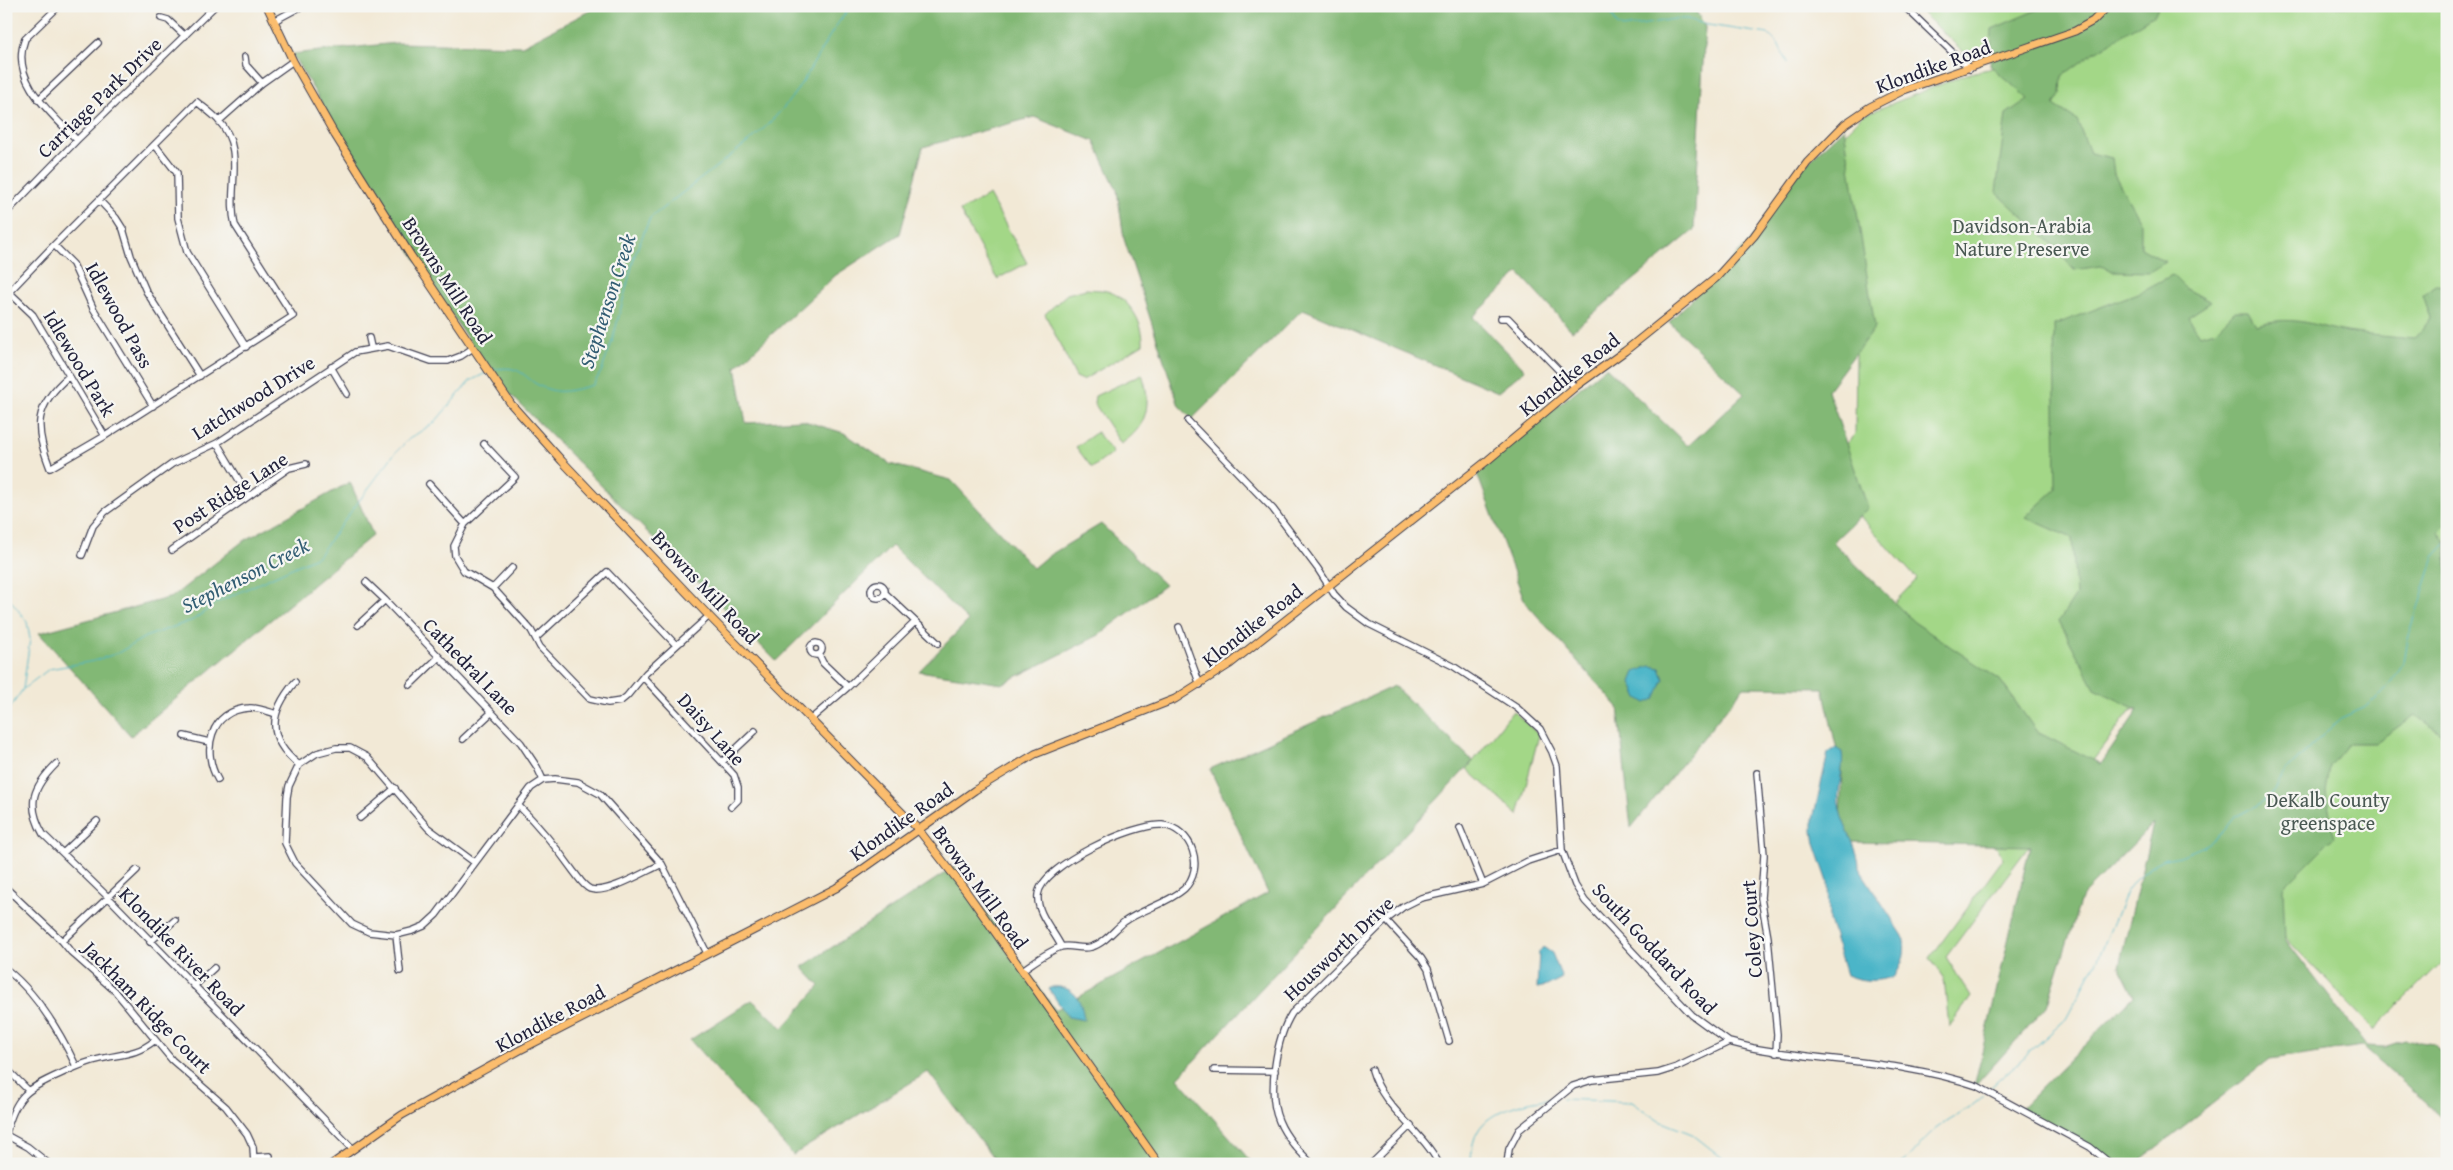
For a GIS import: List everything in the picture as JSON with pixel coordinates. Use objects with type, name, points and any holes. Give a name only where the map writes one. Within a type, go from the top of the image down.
[{"type":"main road","name":"Browns Mill Road","points":[[267,6],[293,61],[335,135],[411,256],[512,404],[562,461],[709,616],[918,829],[966,891],[1159,1164]]},
{"type":"main road","name":"Klondike Road","points":[[332,1164],[402,1115],[707,953],[836,888],[981,786],[1035,754],[1175,699],[1200,685],[1230,664],[1488,460],[1575,387],[1625,351],[1716,278],[1754,236],[1807,162],[1845,124],[1870,107],[1898,93],[2075,31],[2093,21],[2108,6]]},
{"type":"street","points":[[59,6],[31,31],[23,43],[24,68],[28,82],[38,100],[77,140]]},
{"type":"street","name":"Carriage Park Drive","points":[[6,213],[77,140],[215,6]]},
{"type":"street","points":[[274,21],[302,6]]},
{"type":"street","points":[[1904,6],[1970,68]]},
{"type":"street","points":[[161,18],[168,20],[185,36]]},
{"type":"street","points":[[38,100],[98,43]]},
{"type":"street","points":[[245,57],[246,64],[262,83]]},
{"type":"street","points":[[220,121],[262,83],[293,61]]},
{"type":"street","name":"Idlewood Park","points":[[197,102],[220,121],[233,144],[235,160],[232,212],[235,225],[296,315],[105,436],[33,314],[9,292],[155,145],[197,102]]},
{"type":"street","points":[[155,145],[177,173],[178,218],[187,252],[246,347]]},
{"type":"street","points":[[99,200],[116,218],[123,229],[130,256],[146,291],[200,376]]},
{"type":"street","name":"Idlewood Pass","points":[[54,245],[73,264],[93,308],[153,406]]},
{"type":"street","points":[[1501,318],[1508,318],[1575,387]]},
{"type":"street","points":[[369,338],[371,347]]},
{"type":"street","name":"Latchwood Drive","points":[[82,555],[93,526],[105,512],[172,464],[217,443],[354,352],[371,347],[388,346],[431,361],[448,361],[472,348]]},
{"type":"street","points":[[331,367],[347,394]]},
{"type":"street","points":[[69,376],[47,398],[40,411],[40,441],[49,471],[105,436]]},
{"type":"street","name":"South Goddard Road","points":[[1188,421],[1273,509],[1334,594],[1346,607],[1370,624],[1453,666],[1517,708],[1540,729],[1557,766],[1562,850],[1575,885],[1585,901],[1692,1015],[1729,1042],[1776,1053],[1907,1069],[1950,1077],[1978,1086],[2090,1147],[2111,1164]]},
{"type":"street","points":[[217,443],[248,495]]},
{"type":"street","points":[[484,444],[515,478],[465,524],[454,546],[455,556],[464,571],[493,588],[536,638],[540,647],[590,699],[596,702],[608,703],[621,701],[676,645],[709,616]]},
{"type":"street","name":"Post Ridge Lane","points":[[172,550],[289,468],[306,464]]},
{"type":"street","points":[[429,484],[465,524]]},
{"type":"street","points":[[445,545],[454,546]]},
{"type":"street","points":[[493,588],[512,568]]},
{"type":"street","points":[[536,638],[607,572],[676,645]]},
{"type":"street","name":"Cathedral Lane","points":[[366,582],[526,748],[542,780]]},
{"type":"street","points":[[885,593],[938,644]]},
{"type":"street","points":[[358,625],[385,600]]},
{"type":"street","points":[[811,719],[848,688],[915,622]]},
{"type":"street","points":[[1179,627],[1200,685]]},
{"type":"street","points":[[819,655],[824,663],[848,688]]},
{"type":"street","points":[[410,685],[439,657]]},
{"type":"street","name":"Daisy Lane","points":[[644,678],[734,775],[738,787],[738,800],[731,807]]},
{"type":"street","points":[[295,682],[281,699],[276,714],[275,727],[280,747],[299,765]]},
{"type":"street","points":[[218,780],[209,758],[209,742],[216,727],[236,710],[250,708],[276,714]]},
{"type":"street","points":[[463,739],[491,713]]},
{"type":"street","points":[[722,762],[755,731]]},
{"type":"street","points":[[184,736],[209,742]]},
{"type":"street","points":[[474,862],[428,828],[372,762],[350,748],[336,748],[317,753],[299,765],[287,796],[285,844],[295,863],[352,924],[369,932],[396,935],[424,926],[447,902],[474,862],[531,788],[542,780],[578,782],[600,794],[662,864],[707,953]]},
{"type":"street","name":"Klondike River Road","points":[[56,764],[38,786],[33,808],[42,834],[108,897],[353,1149]]},
{"type":"street","name":"Coley Court","points":[[1757,773],[1764,855],[1761,898],[1776,1024],[1776,1053]]},
{"type":"street","points":[[360,818],[395,788]]},
{"type":"street","points":[[518,805],[547,835],[582,882],[591,889],[604,888],[626,881],[662,864]]},
{"type":"street","points":[[63,853],[97,821]]},
{"type":"street","points":[[1022,970],[1061,946],[1092,947],[1125,922],[1179,893],[1192,880],[1196,870],[1194,853],[1185,839],[1173,829],[1156,826],[1101,844],[1081,853],[1050,874],[1037,886],[1038,895],[1041,911],[1061,946]]},
{"type":"street","points":[[1460,828],[1483,884]]},
{"type":"street","name":"Housworth Drive","points":[[1312,1164],[1292,1142],[1278,1119],[1275,1106],[1275,1071],[1278,1041],[1283,1027],[1292,1013],[1386,920],[1403,907],[1421,898],[1483,884],[1528,861],[1562,850]]},
{"type":"street","points":[[62,941],[137,870]]},
{"type":"street","name":"Jackham Ridge Court","points":[[6,888],[114,991],[154,1041],[172,1060],[214,1096],[238,1121],[253,1147],[255,1160],[270,1156]]},
{"type":"street","points":[[150,942],[175,920]]},
{"type":"street","points":[[1386,920],[1422,958],[1428,970],[1449,1041]]},
{"type":"street","points":[[396,935],[400,971]]},
{"type":"street","points":[[194,986],[214,968]]},
{"type":"street","points":[[6,969],[24,984],[69,1051],[76,1066]]},
{"type":"street","points":[[49,1164],[41,1156],[6,1134],[15,1106],[28,1090],[76,1066],[101,1058],[133,1053],[154,1041]]},
{"type":"street","points":[[1507,1164],[1509,1149],[1518,1130],[1573,1086],[1592,1080],[1658,1073],[1678,1067],[1729,1042]]},
{"type":"street","points":[[6,1068],[28,1090]]},
{"type":"street","points":[[1214,1070],[1275,1071]]},
{"type":"street","points":[[1372,1070],[1375,1082],[1384,1098],[1411,1125],[1439,1164]]},
{"type":"street","points":[[1371,1164],[1411,1125]]},
{"type":"green space","points":[[599,6],[1693,6],[1705,27],[1694,230],[1572,331],[1519,273],[1473,317],[1525,370],[1498,392],[1303,309],[1192,419],[1179,406],[1124,239],[1117,190],[1094,141],[1034,117],[923,147],[900,234],[836,275],[736,367],[746,423],[801,420],[844,433],[890,464],[951,480],[1033,568],[1045,558],[1101,524],[1165,585],[1099,635],[1002,684],[919,671],[968,621],[892,546],[776,661],[493,377],[426,276],[292,54],[396,43],[522,46]]},
{"type":"green space","points":[[1915,6],[2097,6],[1993,56],[1968,56]]},
{"type":"green space","points":[[2046,6],[2159,6],[2154,15],[2092,54],[2062,76],[2061,94],[2054,105],[2077,120],[2090,153],[2112,158],[2114,174],[2141,223],[2141,248],[2166,262],[2149,272],[2112,271],[2101,266],[2074,270],[2048,240],[1996,192],[2006,114],[2028,99],[1990,65],[1992,29]]},
{"type":"green space","name":"Davidson-Arabia Nature Preserve","points":[[2120,6],[2447,6],[2447,957],[2374,1030],[2162,809],[2140,707],[2130,711],[1946,957],[1971,997],[1949,1027],[1944,979],[1930,958],[2003,859],[1998,848],[1830,669],[1917,579],[1820,472],[1855,434],[1857,280],[1825,153],[1863,115],[1967,74],[2000,66]]},
{"type":"green space","name":"DeKalb County greenspace","points":[[1844,128],[1875,327],[1828,390],[1868,508],[1833,542],[1914,622],[2000,680],[2037,732],[2101,764],[2138,710],[2095,689],[2059,621],[2076,595],[2072,538],[2025,517],[2056,489],[2054,325],[2140,292],[2172,275],[2185,288],[2211,302],[2188,317],[2200,335],[2215,331],[2235,311],[2248,311],[2256,325],[2284,320],[2340,331],[2415,339],[2431,318],[2423,295],[2436,285],[2446,286],[2447,521],[2439,533],[2447,544],[2447,738],[2415,715],[2375,743],[2349,743],[2330,766],[2326,792],[2334,837],[2283,888],[2285,939],[2367,1046],[2384,1047],[2405,1040],[2435,1044],[2447,1059],[2447,1122],[2363,1046],[2270,1059],[2135,1164],[2114,1164],[2096,1149],[2020,1109],[2134,996],[2119,966],[2153,824],[2082,896],[2047,1006],[1974,1087],[2030,846],[1850,842],[1840,816],[1842,773],[1823,688],[1744,687],[1631,828],[1618,707],[1525,602],[1476,471],[1606,367],[1688,446],[1744,394],[1669,322],[1750,241],[1799,170]]},
{"type":"green space","points":[[989,195],[1027,263],[997,279],[960,211]]},
{"type":"green space","points":[[1086,289],[1107,291],[1123,300],[1138,320],[1143,336],[1143,344],[1083,380],[1076,377],[1045,314],[1067,294]]},
{"type":"green space","points":[[1142,374],[1147,395],[1145,413],[1137,430],[1121,444],[1094,403],[1095,396]]},
{"type":"green space","points":[[1097,432],[1113,453],[1092,468],[1076,447]]},
{"type":"green space","points":[[350,482],[373,535],[131,736],[39,633],[172,597],[242,542]]},
{"type":"green space","points":[[1394,686],[1473,761],[1178,1078],[1253,1164],[998,1164],[928,1072],[793,1155],[690,1040],[752,1000],[783,1028],[820,986],[802,967],[954,867],[1055,1010],[1268,893],[1210,769]]},
{"type":"green space","points":[[1513,711],[1539,735],[1518,815],[1467,769]]},
{"type":"water","points":[[1651,666],[1660,668],[1664,679],[1655,699],[1646,703],[1638,698],[1631,682],[1635,672]]},
{"type":"water","points":[[1836,748],[1842,752],[1843,759],[1839,796],[1840,810],[1857,854],[1859,868],[1903,936],[1904,957],[1898,971],[1895,976],[1883,979],[1864,980],[1846,975],[1829,920],[1828,882],[1815,844],[1813,819],[1828,753]]},
{"type":"water","points":[[1543,947],[1552,953],[1562,978],[1547,986],[1537,988],[1539,952]]},
{"type":"water","points":[[1052,987],[1066,988],[1076,995],[1084,1020],[1068,1017],[1049,989]]},
{"type":"waterway","name":"Stephenson Creek","points":[[492,370],[512,369],[524,374],[534,383],[556,391],[572,390],[593,385],[601,372],[612,342],[635,254],[650,218],[757,135],[775,117],[796,91],[831,33],[852,6]]},
{"type":"waterway","points":[[1608,6],[1617,25],[1623,28],[1674,19],[1687,19],[1708,25],[1768,34],[1778,44],[1787,63]]},
{"type":"waterway","name":"Stephenson Creek","points":[[23,689],[49,669],[94,661],[118,653],[145,637],[193,620],[218,602],[318,556],[394,454],[409,439],[435,422],[470,381],[486,373]]},
{"type":"waterway","points":[[1990,1088],[2066,1019],[2098,959],[2126,892],[2134,881],[2151,866],[2164,859],[2180,856],[2204,846],[2223,832],[2235,817],[2263,802],[2275,790],[2279,781],[2290,767],[2327,731],[2343,717],[2364,708],[2388,688],[2404,663],[2408,639],[2434,557],[2446,544]]},
{"type":"waterway","points":[[6,594],[27,622],[30,639],[23,689],[6,714]]},
{"type":"waterway","points":[[1901,1164],[1937,1128],[1972,1106],[1984,1095]]},
{"type":"waterway","points":[[1471,1164],[1475,1137],[1480,1127],[1490,1118],[1517,1105],[1553,1099]]},
{"type":"waterway","points":[[1562,1099],[1632,1102],[1659,1121],[1692,1134],[1730,1164]]}]
